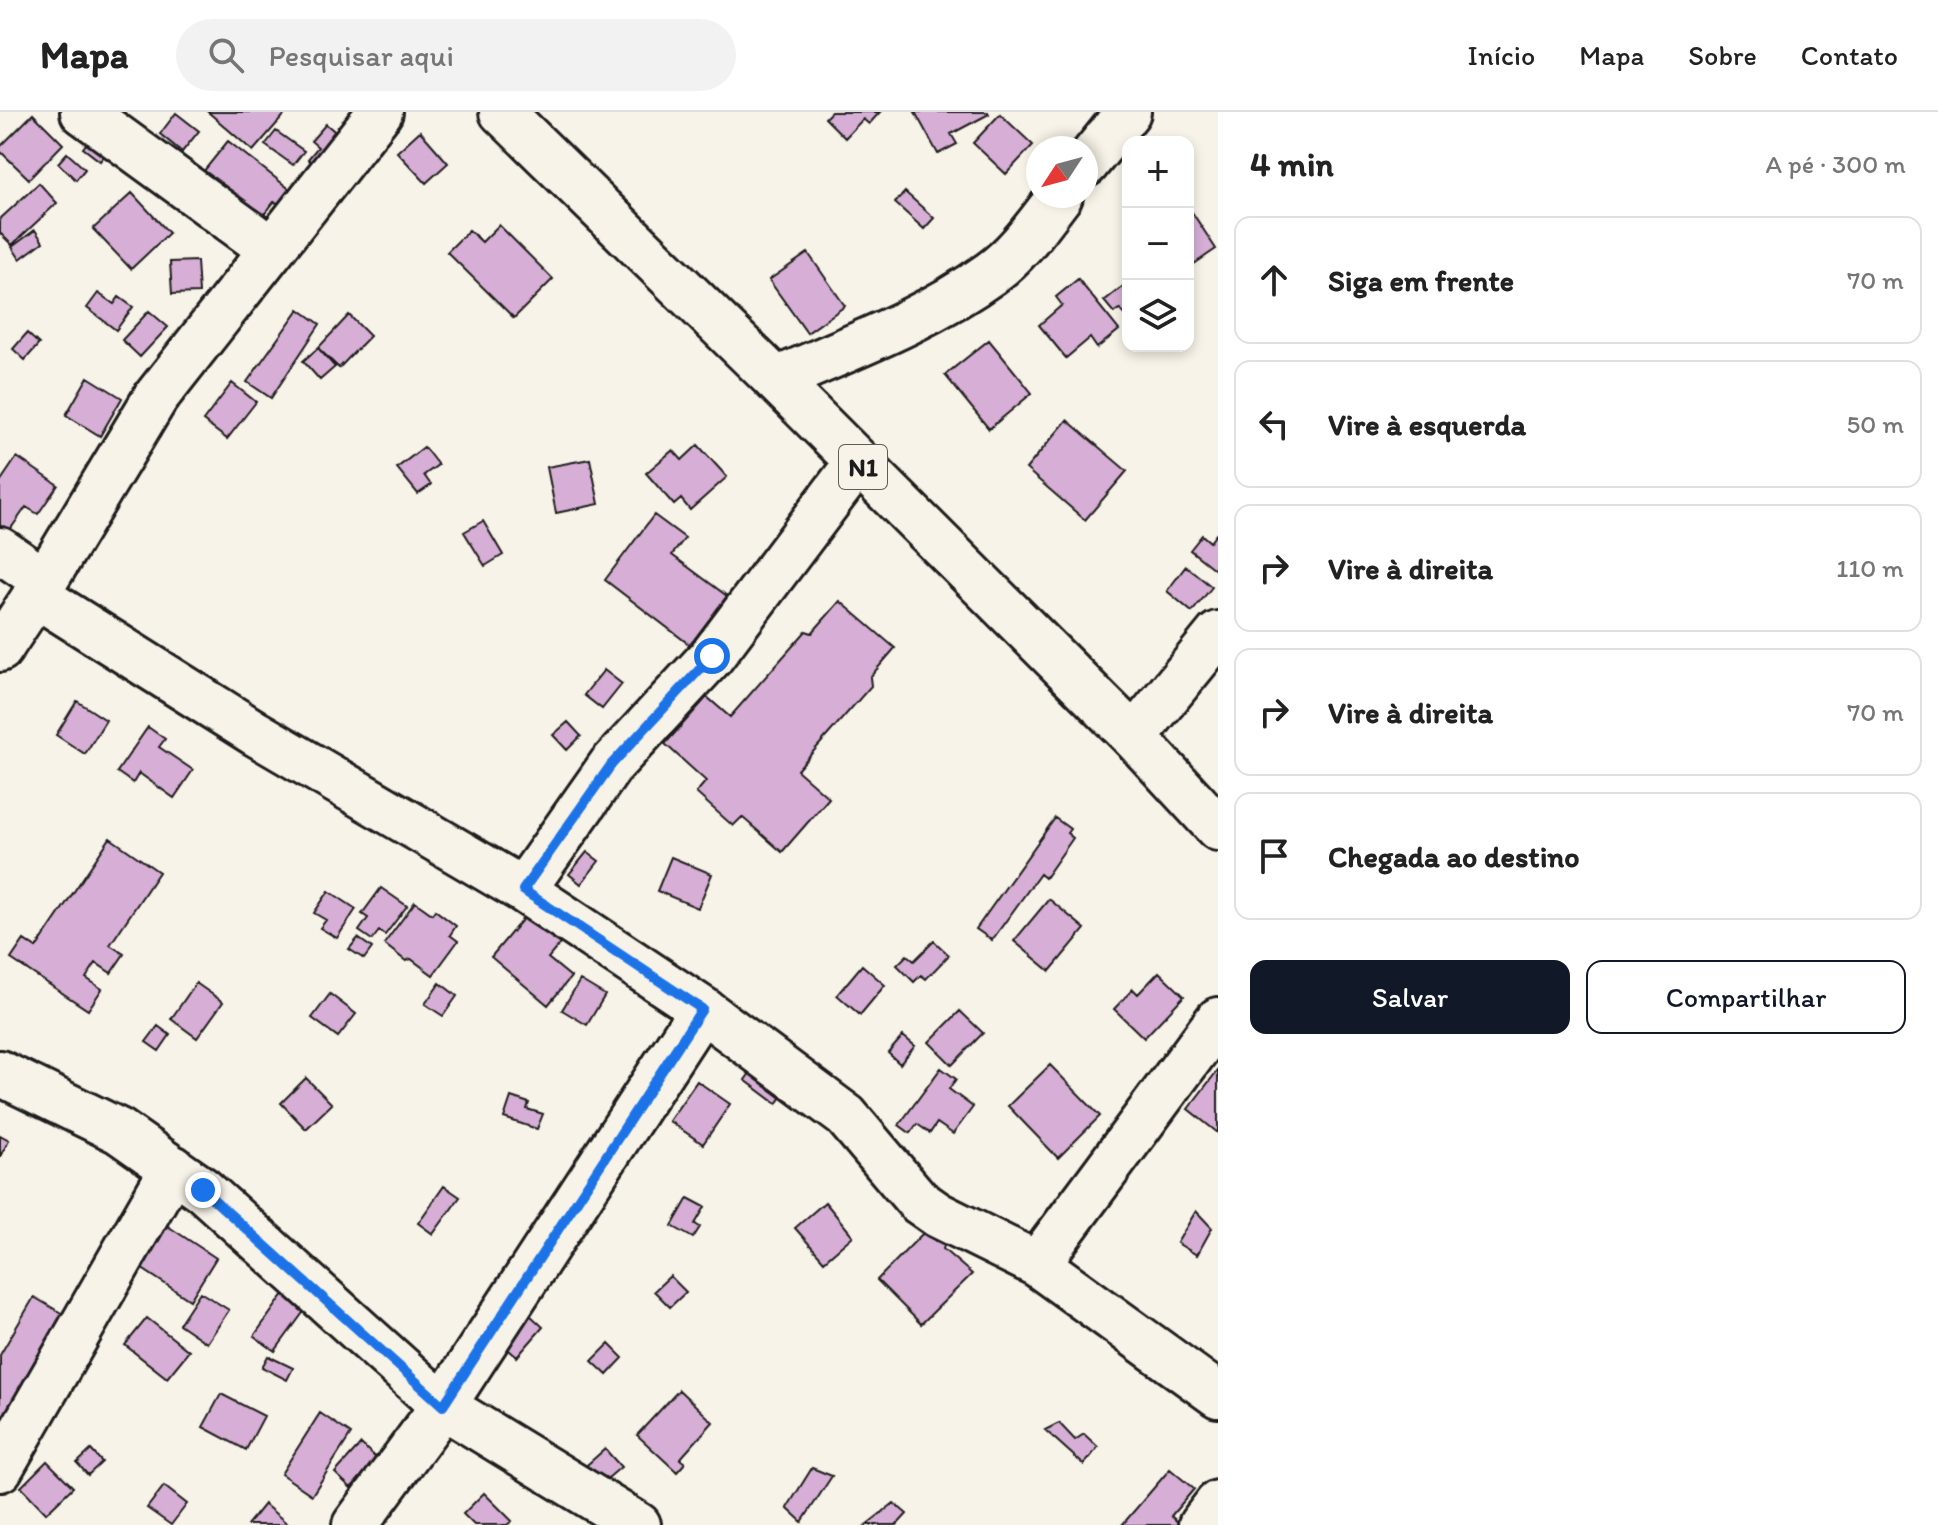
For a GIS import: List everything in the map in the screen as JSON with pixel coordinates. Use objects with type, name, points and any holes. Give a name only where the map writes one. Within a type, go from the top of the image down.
[{"type":"main road","points":[[83,112],[271,249]]},
{"type":"main road","points":[[0,649],[41,588],[156,397],[380,112]]},
{"type":"main road","name":"N1","points":[[502,112],[1134,737],[1218,828]]},
{"type":"main road","points":[[1098,149],[1128,112]]},
{"type":"main road","points":[[776,380],[904,324],[992,273],[1019,247],[1050,208]]},
{"type":"main road","points":[[523,890],[611,765],[712,656],[858,462]]},
{"type":"main road","points":[[0,550],[41,588],[255,733],[523,890],[702,1009],[846,1116],[918,1201],[938,1215],[1037,1264],[1218,1395]]},
{"type":"main road","points":[[1134,737],[1218,634]]},
{"type":"main road","points":[[355,1525],[443,1406],[702,1009]]},
{"type":"main road","points":[[1037,1264],[1218,1020]]},
{"type":"main road","points":[[0,1073],[119,1131],[173,1168],[203,1190],[443,1406],[638,1525]]},
{"type":"main road","points":[[0,1469],[173,1168]]},
{"type":"main road","points":[[1201,1525],[1218,1503]]},
{"type":"building","points":[[208,112],[287,112],[253,151]]},
{"type":"building","points":[[831,112],[880,112],[869,124],[863,119],[845,138],[825,118]]},
{"type":"building","points":[[915,112],[989,114],[951,134],[957,144],[938,154]]},
{"type":"building","points":[[176,113],[199,131],[182,152],[160,134]]},
{"type":"building","points":[[33,114],[63,144],[29,179],[0,151],[0,147]]},
{"type":"building","points":[[1000,114],[1026,138],[1026,153],[1006,174],[973,143]]},
{"type":"building","points":[[326,124],[340,136],[316,166],[308,159],[318,147],[311,141]]},
{"type":"building","points":[[276,131],[304,151],[293,165],[265,145]]},
{"type":"building","points":[[420,131],[448,163],[426,183],[397,152]]},
{"type":"building","points":[[91,138],[108,151],[100,161],[83,148]]},
{"type":"building","points":[[228,141],[292,191],[282,204],[274,202],[254,228],[195,182]]},
{"type":"building","points":[[67,153],[85,169],[76,180],[58,163]]},
{"type":"building","points":[[39,183],[57,203],[12,245],[0,233],[0,219]]},
{"type":"building","points":[[905,192],[934,218],[924,229],[895,203]]},
{"type":"building","points":[[132,193],[169,233],[131,269],[93,229]]},
{"type":"building","points":[[1194,215],[1216,249],[1194,264]]},
{"type":"building","points":[[499,225],[553,279],[514,318],[447,252],[469,230],[482,242]]},
{"type":"building","points":[[35,230],[43,242],[20,259],[12,247]]},
{"type":"building","points":[[808,253],[845,306],[807,333],[769,280]]},
{"type":"building","points":[[197,261],[199,293],[172,294],[170,262]]},
{"type":"building","points":[[1078,279],[1119,330],[1097,348],[1090,338],[1066,358],[1039,325],[1062,305],[1056,297]]},
{"type":"building","points":[[1122,287],[1122,311],[1120,309],[1114,313],[1104,301]]},
{"type":"building","points":[[98,293],[114,304],[119,297],[133,307],[116,330],[87,308]]},
{"type":"building","points":[[299,309],[320,324],[271,398],[247,382]]},
{"type":"building","points":[[149,311],[168,327],[140,357],[122,340]]},
{"type":"building","points":[[349,315],[370,336],[339,368],[318,348]]},
{"type":"building","points":[[27,333],[39,344],[25,360],[13,349]]},
{"type":"building","points":[[989,340],[1032,393],[989,429],[945,375]]},
{"type":"building","points":[[318,348],[335,367],[320,380],[303,361]]},
{"type":"building","points":[[88,377],[122,398],[100,436],[66,415]]},
{"type":"building","points":[[232,383],[256,402],[227,439],[203,421]]},
{"type":"building","points":[[1067,420],[1127,471],[1085,520],[1026,469]]},
{"type":"building","points":[[698,445],[727,477],[690,510],[681,499],[674,505],[646,473],[673,450],[682,460]]},
{"type":"building","points":[[424,447],[438,465],[424,475],[431,485],[418,494],[397,468]]},
{"type":"building","points":[[17,457],[58,485],[38,514],[26,507],[7,534],[0,529],[0,482]]},
{"type":"building","points":[[590,459],[599,504],[556,513],[547,467]]},
{"type":"building","points":[[654,515],[685,538],[672,555],[727,596],[690,645],[605,580]]},
{"type":"building","points":[[483,521],[503,555],[485,566],[464,532]]},
{"type":"building","points":[[1217,533],[1218,572],[1190,550],[1202,535],[1210,542]]},
{"type":"building","points":[[1186,566],[1212,587],[1192,612],[1167,591]]},
{"type":"building","points":[[840,601],[895,648],[870,677],[871,686],[797,770],[829,798],[782,852],[742,817],[733,826],[696,793],[706,781],[665,744],[707,697],[730,717],[806,631],[812,633]]},
{"type":"building","points":[[604,670],[622,684],[602,709],[584,695]]},
{"type":"building","points":[[77,701],[106,720],[85,754],[56,735]]},
{"type":"building","points":[[568,722],[581,736],[567,750],[553,735]]},
{"type":"building","points":[[148,727],[165,739],[159,747],[193,770],[174,798],[139,773],[133,783],[117,772]]},
{"type":"building","points":[[1055,818],[1070,829],[1067,833],[1073,838],[1045,878],[1040,874],[992,940],[976,929]]},
{"type":"building","points":[[110,838],[159,872],[110,945],[124,954],[111,973],[96,963],[86,978],[102,989],[88,1010],[11,959],[24,940],[36,948]]},
{"type":"building","points":[[587,852],[599,861],[581,884],[569,874]]},
{"type":"building","points":[[671,857],[712,874],[698,908],[657,891]]},
{"type":"building","points":[[381,888],[407,906],[385,935],[379,931],[372,940],[359,931],[368,918],[362,914]]},
{"type":"building","points":[[329,891],[356,909],[337,938],[320,928],[326,920],[314,913]]},
{"type":"building","points":[[1049,899],[1085,929],[1050,971],[1014,941]]},
{"type":"building","points":[[415,902],[432,914],[435,910],[456,926],[450,935],[458,941],[433,975],[411,959],[406,961],[384,944]]},
{"type":"building","points":[[531,909],[565,938],[548,958],[571,977],[548,1005],[491,957]]},
{"type":"building","points":[[358,938],[372,948],[364,959],[349,949]]},
{"type":"building","points":[[934,941],[949,955],[926,979],[921,975],[914,982],[897,965],[907,955],[914,961]]},
{"type":"building","points":[[862,965],[885,985],[860,1015],[837,995]]},
{"type":"building","points":[[1159,972],[1184,996],[1144,1038],[1114,1009],[1133,989],[1138,994]]},
{"type":"building","points":[[580,980],[605,995],[587,1025],[562,1010]]},
{"type":"building","points":[[196,983],[223,1002],[197,1038],[171,1019]]},
{"type":"building","points":[[440,983],[457,996],[443,1016],[425,1004]]},
{"type":"building","points":[[330,994],[356,1014],[338,1037],[312,1018]]},
{"type":"building","points":[[960,1011],[983,1033],[952,1065],[929,1042]]},
{"type":"building","points":[[158,1026],[170,1035],[159,1051],[146,1042]]},
{"type":"building","points":[[903,1036],[915,1046],[900,1064],[888,1053]]},
{"type":"building","points":[[756,1065],[788,1088],[777,1104],[745,1080]]},
{"type":"building","points":[[1050,1065],[1100,1116],[1058,1158],[1008,1106]]},
{"type":"building","points":[[941,1068],[956,1079],[949,1089],[973,1107],[953,1134],[937,1123],[930,1133],[917,1124],[910,1133],[899,1125]]},
{"type":"building","points":[[1218,1070],[1218,1133],[1188,1109]]},
{"type":"building","points":[[306,1078],[332,1104],[306,1129],[281,1103]]},
{"type":"building","points":[[697,1081],[730,1104],[703,1144],[669,1121]]},
{"type":"building","points":[[511,1097],[529,1103],[527,1109],[543,1114],[537,1129],[504,1118]]},
{"type":"building","points":[[0,1135],[9,1140],[0,1157]]},
{"type":"building","points":[[444,1186],[460,1197],[433,1234],[418,1223]]},
{"type":"building","points":[[688,1198],[705,1207],[695,1224],[700,1227],[693,1238],[672,1226]]},
{"type":"building","points":[[825,1202],[853,1236],[824,1261],[795,1228]]},
{"type":"building","points":[[1196,1211],[1212,1228],[1197,1255],[1177,1243]]},
{"type":"building","points":[[160,1221],[216,1258],[190,1300],[133,1263]]},
{"type":"building","points":[[932,1224],[947,1238],[943,1249],[972,1274],[921,1324],[877,1280]]},
{"type":"building","points":[[670,1276],[686,1292],[670,1307],[654,1291]]},
{"type":"building","points":[[200,1292],[229,1310],[207,1343],[179,1324]]},
{"type":"building","points":[[284,1294],[305,1310],[275,1351],[254,1336]]},
{"type":"building","points":[[34,1297],[75,1321],[0,1452],[0,1355]]},
{"type":"building","points":[[529,1314],[543,1327],[517,1357],[502,1344]]},
{"type":"building","points":[[147,1318],[189,1351],[167,1378],[125,1345]]},
{"type":"building","points":[[609,1344],[623,1358],[607,1375],[592,1361]]},
{"type":"building","points":[[268,1356],[293,1368],[287,1380],[262,1367]]},
{"type":"building","points":[[679,1390],[713,1422],[680,1459],[685,1463],[677,1472],[637,1435]]},
{"type":"building","points":[[221,1394],[264,1416],[246,1450],[203,1427]]},
{"type":"building","points":[[320,1413],[351,1434],[312,1495],[281,1474]]},
{"type":"building","points":[[1059,1423],[1075,1440],[1084,1434],[1098,1447],[1084,1465],[1045,1430]]},
{"type":"building","points":[[361,1444],[377,1459],[351,1488],[335,1473]]},
{"type":"building","points":[[605,1449],[621,1467],[595,1489],[580,1471]]},
{"type":"building","points":[[91,1450],[102,1462],[88,1475],[77,1463]]},
{"type":"building","points":[[47,1461],[73,1487],[46,1513],[21,1487]]},
{"type":"building","points":[[812,1468],[832,1476],[802,1522],[787,1508]]},
{"type":"building","points":[[1170,1469],[1194,1489],[1171,1516],[1181,1525],[1122,1525]]},
{"type":"building","points":[[164,1486],[187,1504],[171,1525],[147,1508]]},
{"type":"building","points":[[484,1493],[512,1521],[507,1525],[474,1525],[463,1514]]},
{"type":"building","points":[[894,1503],[907,1514],[897,1525],[866,1525]]},
{"type":"building","points":[[264,1504],[289,1525],[247,1525]]},
{"type":"route","points":[[203,1190],[443,1406],[702,1009],[523,890],[611,765],[712,656]]}]
